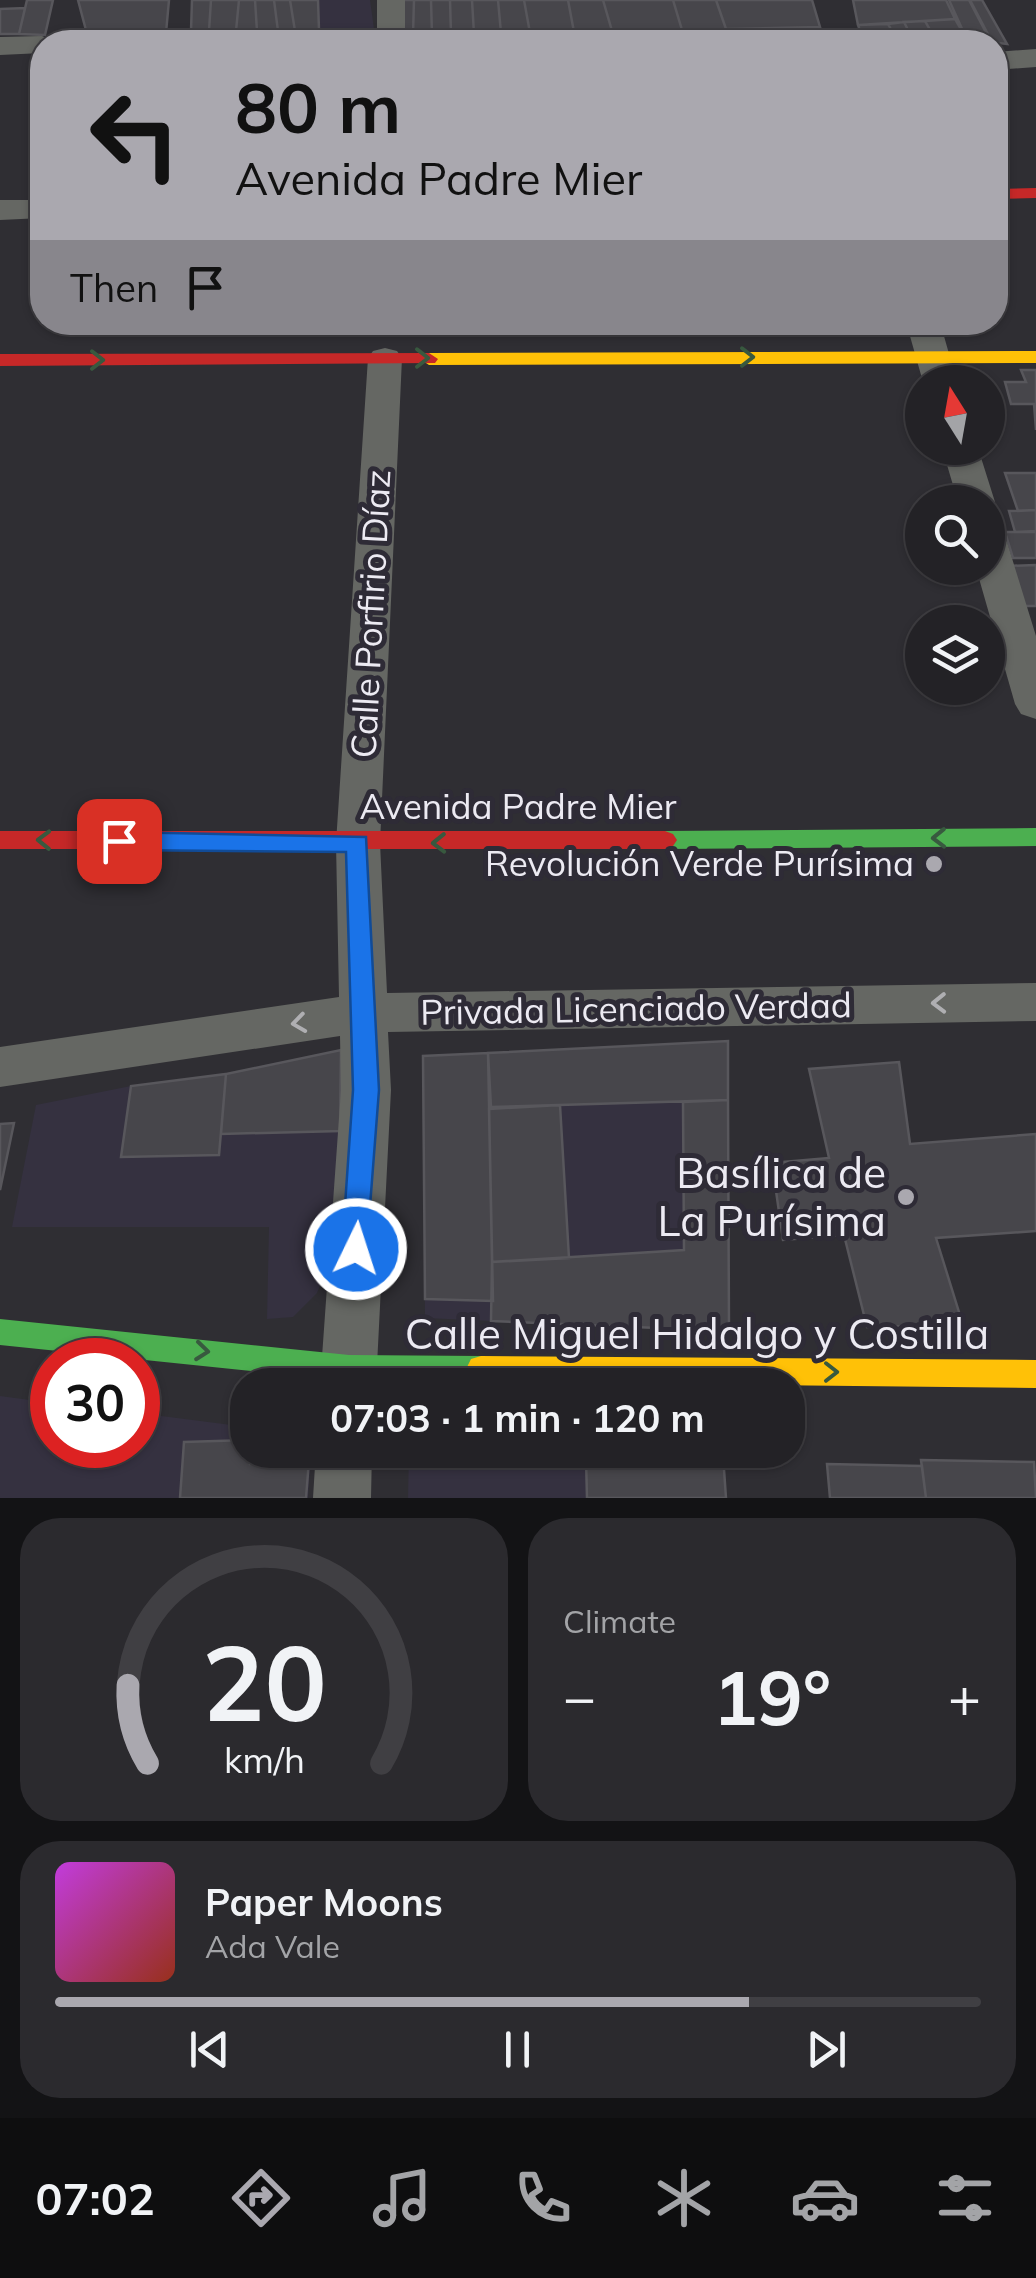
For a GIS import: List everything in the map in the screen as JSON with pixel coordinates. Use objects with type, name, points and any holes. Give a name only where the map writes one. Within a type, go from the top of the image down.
[{"type":"street","points":[[391,30],[392,0]]},
{"type":"street","points":[[827,0],[837,30]]},
{"type":"street","points":[[0,46],[30,46]]},
{"type":"street","points":[[1008,60],[1036,58]]},
{"type":"street","points":[[1008,194],[1036,193]]},
{"type":"street","points":[[0,210],[30,210]]},
{"type":"street","points":[[927,335],[936,365]]},
{"type":"street","points":[[0,360],[385,349],[905,369]]},
{"type":"street","name":"Calle Porfirio Díaz","points":[[349,1368],[366,1090],[358,843],[385,349]]},
{"type":"street","points":[[975,365],[1036,357]]},
{"type":"street","points":[[1001,585],[1036,704]]},
{"type":"street","name":"Avenida Padre Mier","points":[[0,840],[358,843],[1036,837]]},
{"type":"street","name":"Privada Licenciado Verdad","points":[[0,1067],[362,1013],[1036,1002]]},
{"type":"street","name":"Calle Miguel Hidalgo y Costilla","points":[[0,1332],[278,1368]]},
{"type":"street","name":"Calle Miguel Hidalgo y Costilla","points":[[805,1375],[1036,1374]]},
{"type":"street","points":[[342,1498],[343,1468]]},
{"type":"shaded area","points":[[318,0],[370,0],[374,29],[319,30]]},
{"type":"shaded area","points":[[728,1041],[729,1331],[425,1318],[423,1056]]},
{"type":"shaded area","points":[[131,1086],[122,1157],[219,1155],[221,1134],[340,1131],[329,1264],[317,1293],[293,1317],[267,1319],[269,1227],[12,1227],[36,1105]]},
{"type":"shaded area","points":[[0,1396],[30,1400],[30,1468],[160,1468],[160,1416],[230,1425],[230,1468],[310,1468],[308,1498],[0,1498]]},
{"type":"shaded area","points":[[409,1468],[586,1468],[587,1498],[408,1498]]},
{"type":"building","points":[[27,0],[53,0],[46,30],[19,34]]},
{"type":"building","points":[[78,0],[169,0],[166,30],[86,30]]},
{"type":"building","points":[[192,0],[211,0],[209,30],[191,30]]},
{"type":"building","points":[[211,0],[239,0],[236,30],[209,30]]},
{"type":"building","points":[[239,0],[255,0],[257,30],[236,30]]},
{"type":"building","points":[[255,0],[274,0],[278,30],[257,30]]},
{"type":"building","points":[[274,0],[290,0],[295,30],[278,30]]},
{"type":"building","points":[[290,0],[318,0],[319,30],[295,30]]},
{"type":"building","points":[[398,0],[414,0],[413,30],[398,30]]},
{"type":"building","points":[[414,0],[431,0],[432,30],[413,30]]},
{"type":"building","points":[[431,0],[450,0],[451,30],[432,30]]},
{"type":"building","points":[[450,0],[472,0],[474,30],[451,30]]},
{"type":"building","points":[[472,0],[498,0],[501,30],[474,30]]},
{"type":"building","points":[[498,0],[524,0],[529,30],[501,30]]},
{"type":"building","points":[[524,0],[568,0],[574,30],[529,30]]},
{"type":"building","points":[[568,0],[603,0],[612,30],[574,30]]},
{"type":"building","points":[[603,0],[673,0],[682,30],[612,30]]},
{"type":"building","points":[[673,0],[716,0],[726,29],[682,30]]},
{"type":"building","points":[[716,0],[812,0],[820,27],[726,29]]},
{"type":"building","points":[[853,0],[946,0],[955,19],[858,25]]},
{"type":"building","points":[[949,0],[970,0],[986,30],[963,30]]},
{"type":"building","points":[[969,0],[982,0],[999,30],[985,30]]},
{"type":"building","points":[[25,8],[19,34],[0,34],[0,9]]},
{"type":"building","points":[[955,19],[961,30],[930,30],[925,21]]},
{"type":"building","points":[[925,21],[930,30],[908,30],[904,22]]},
{"type":"building","points":[[904,22],[908,30],[891,30],[888,24]]},
{"type":"building","points":[[888,24],[891,30],[860,30],[858,25]]},
{"type":"building","points":[[1021,370],[1036,370],[1036,430],[1034,404],[1011,404],[1005,382],[1026,382]]},
{"type":"building","points":[[1005,473],[1036,473],[1036,510],[1018,511]]},
{"type":"building","points":[[1036,510],[1036,531],[1015,532],[1009,511]]},
{"type":"building","points":[[1005,532],[1036,532],[1036,558],[1013,558]]},
{"type":"building","points":[[1036,565],[1036,606],[1020,606],[1007,566]]},
{"type":"building","points":[[728,1041],[728,1100],[491,1107],[488,1053]]},
{"type":"building","points":[[341,1050],[340,1131],[221,1134],[226,1074]]},
{"type":"building","points":[[488,1053],[493,1301],[425,1299],[423,1056]]},
{"type":"building","name":"Basílica de La Purísima","points":[[899,1062],[910,1144],[1036,1134],[1036,1231],[936,1238],[963,1325],[867,1327],[844,1235],[783,1240],[772,1163],[829,1158],[809,1069]]},
{"type":"building","points":[[226,1074],[219,1155],[121,1157],[131,1086]]},
{"type":"building","points":[[728,1100],[729,1331],[491,1321],[492,1262],[684,1250],[683,1102]]},
{"type":"building","points":[[560,1105],[569,1258],[492,1262],[489,1109]]},
{"type":"building","points":[[14,1123],[0,1190],[0,1124]]},
{"type":"building","points":[[230,1441],[230,1468],[308,1468],[306,1498],[180,1498],[184,1442]]},
{"type":"building","points":[[921,1460],[1034,1462],[1036,1498],[926,1498]]},
{"type":"building","points":[[827,1464],[922,1466],[926,1498],[830,1498]]},
{"type":"building","points":[[586,1468],[724,1468],[726,1498],[587,1498]]},
{"type":"traffic: fast","points":[[665,840],[1036,837]]},
{"type":"traffic: fast","points":[[0,1332],[349,1368]]},
{"type":"traffic: slow","points":[[429,359],[1036,357]]},
{"type":"traffic: slow","points":[[805,1372],[1036,1374]]},
{"type":"traffic: jam","points":[[1008,194],[1036,193]]},
{"type":"traffic: jam","points":[[0,360],[429,359]]},
{"type":"traffic: jam","points":[[0,840],[665,840]]},
{"type":"place","name":"Revolución Verde Purísima","points":[[934,864]]},
{"type":"place","name":"Basílica de La Purísima","points":[[906,1197]]},
{"type":"route","points":[[119,841],[358,843],[366,1090],[356,1249]]}]
